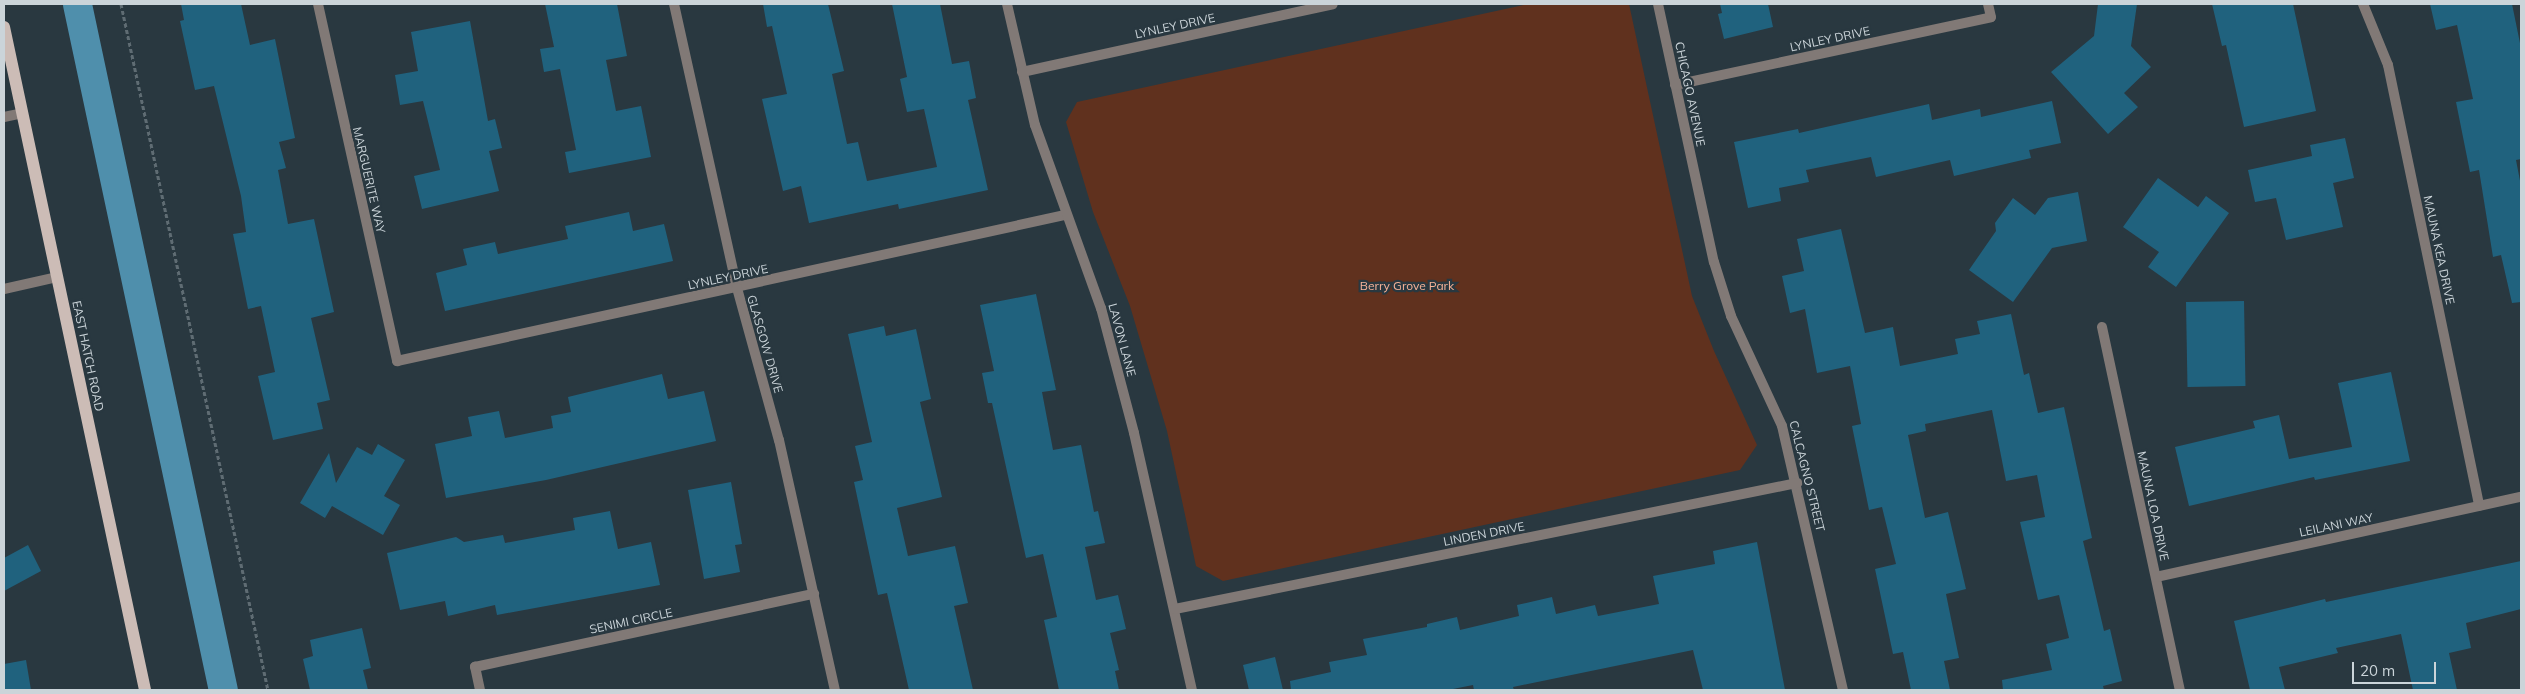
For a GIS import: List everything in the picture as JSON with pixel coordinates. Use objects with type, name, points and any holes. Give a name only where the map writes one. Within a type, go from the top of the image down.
[{"type":"main road","name":"EAST HATCH ROAD","points":[[4,27],[145,690]]},
{"type":"street","name":"MARGUERITE WAY","points":[[318,4],[397,361]]},
{"type":"street","name":"GLASGOW DRIVE","points":[[674,4],[737,288],[779,440],[835,690]]},
{"type":"street","name":"LAVON LANE","points":[[1007,4],[1035,126],[1065,215],[1101,308],[1134,432],[1192,690]]},
{"type":"street","name":"LYNLEY DRIVE","points":[[1022,72],[1331,4]]},
{"type":"street","name":"CHICAGO AVENUE","points":[[1658,4],[1698,190]]},
{"type":"street","name":"LYNLEY DRIVE","points":[[1675,85],[1991,16],[1988,4]]},
{"type":"street","name":"MAUNA KEA DRIVE","points":[[2363,4],[2388,65],[2479,506]]},
{"type":"street","points":[[4,117],[23,113]]},
{"type":"street","name":"CALCAGNO STREET","points":[[1698,190],[1714,262],[1731,316],[1782,426],[1797,483],[1843,690]]},
{"type":"street","name":"LYNLEY DRIVE","points":[[397,361],[1065,215]]},
{"type":"street","points":[[4,289],[57,277]]},
{"type":"street","name":"MAUNA LOA DRIVE","points":[[2102,326],[2180,690]]},
{"type":"street","name":"LINDEN DRIVE","points":[[1174,609],[1797,483]]},
{"type":"street","name":"LEILANI WAY","points":[[2156,577],[2521,497]]},
{"type":"street","name":"SENIMI CIRCLE","points":[[480,690],[475,667],[814,594]]},
{"type":"path","points":[[121,4],[268,690]]},
{"type":"green space","name":"Berry Grove Park","points":[[1528,4],[1629,4],[1692,296],[1714,351],[1757,445],[1740,470],[1223,581],[1196,566],[1167,431],[1130,306],[1093,212],[1066,122],[1077,102]]},
{"type":"building","points":[[181,4],[241,4],[250,45],[275,39],[295,138],[279,142],[286,168],[278,170],[288,224],[314,219],[334,312],[311,318],[330,400],[317,403],[323,429],[273,440],[258,376],[275,372],[261,306],[248,309],[233,234],[246,232],[241,196],[214,86],[195,90],[180,21],[184,20]]},
{"type":"building","points":[[545,4],[617,4],[627,56],[606,60],[616,111],[641,106],[651,157],[569,173],[565,152],[576,150],[560,69],[544,72],[540,49],[554,47]]},
{"type":"building","points":[[763,4],[828,4],[844,71],[832,74],[847,144],[858,142],[867,181],[937,167],[924,109],[907,112],[900,79],[907,77],[892,4],[940,4],[952,64],[969,61],[976,98],[968,100],[988,190],[899,209],[898,204],[809,223],[801,186],[783,191],[762,99],[787,94],[772,26],[767,27]]},
{"type":"building","points":[[1720,4],[1768,4],[1773,27],[1724,39],[1718,14],[1722,13]]},
{"type":"building","points":[[2098,4],[2137,4],[2131,46],[2151,67],[2124,93],[2138,107],[2108,134],[2051,72],[2094,36]]},
{"type":"building","points":[[2212,4],[2293,4],[2316,111],[2244,127],[2226,45],[2222,46]]},
{"type":"building","points":[[2430,4],[2512,4],[2521,48],[2521,159],[2516,160],[2521,186],[2521,302],[2512,303],[2501,255],[2493,257],[2479,170],[2470,172],[2456,102],[2473,99],[2457,25],[2436,30]]},
{"type":"building","points":[[470,21],[488,121],[495,119],[502,148],[489,151],[499,191],[422,209],[414,176],[440,170],[423,101],[400,105],[395,75],[418,71],[411,32]]},
{"type":"building","points":[[2052,101],[2061,143],[2029,150],[2031,158],[1954,176],[1950,160],[1876,177],[1871,157],[1806,170],[1809,182],[1779,188],[1781,201],[1748,208],[1734,142],[1798,129],[1799,133],[1929,104],[1932,120],[1980,109],[1981,117]]},
{"type":"building","points":[[2345,138],[2354,178],[2333,183],[2343,227],[2286,240],[2276,198],[2255,202],[2248,170],[2312,156],[2310,145]]},
{"type":"building","points":[[2158,178],[2198,207],[2206,196],[2229,213],[2176,287],[2148,267],[2159,252],[2123,227]]},
{"type":"building","points":[[2078,192],[2087,241],[2052,248],[2013,302],[1969,270],[1996,231],[1995,223],[2013,198],[2035,215],[2048,198]]},
{"type":"building","points":[[629,212],[633,231],[664,224],[673,261],[445,311],[436,273],[467,265],[463,249],[495,242],[498,254],[568,239],[565,226]]},
{"type":"building","points":[[1841,229],[1865,333],[1893,327],[1900,366],[1958,354],[1955,339],[1980,334],[1977,321],[2011,314],[2024,375],[2029,373],[2038,413],[2064,407],[2092,538],[2083,541],[2104,631],[2110,629],[2122,681],[2103,686],[2104,690],[2003,690],[2002,680],[2052,670],[2046,644],[2069,638],[2059,595],[2038,600],[2020,522],[2045,517],[2037,475],[2006,481],[1992,410],[1925,424],[1926,431],[1908,435],[1925,518],[1948,512],[1966,589],[1946,594],[1959,658],[1944,661],[1950,690],[1911,690],[1903,652],[1893,654],[1875,569],[1896,564],[1882,507],[1869,510],[1852,426],[1861,424],[1850,366],[1817,373],[1805,309],[1790,313],[1782,276],[1804,271],[1797,239]]},
{"type":"building","points":[[1036,294],[1056,390],[1042,392],[1053,450],[1081,445],[1094,512],[1098,511],[1105,543],[1085,547],[1096,600],[1118,595],[1126,629],[1110,633],[1119,670],[1115,671],[1119,690],[1059,690],[1044,620],[1057,617],[1043,554],[1026,558],[992,403],[988,403],[982,373],[994,371],[980,305]]},
{"type":"building","points":[[2244,301],[2245,386],[2187,387],[2186,302]]},
{"type":"building","points":[[884,326],[886,336],[916,329],[931,399],[920,402],[942,497],[897,508],[908,556],[955,546],[968,603],[954,606],[973,690],[909,690],[887,593],[878,595],[854,482],[863,480],[855,446],[872,442],[848,334]]},
{"type":"building","points":[[2391,372],[2410,461],[2315,480],[2314,477],[2189,506],[2175,447],[2255,428],[2253,421],[2279,415],[2289,459],[2352,447],[2338,383]]},
{"type":"building","points":[[662,374],[668,399],[704,391],[716,441],[546,480],[446,498],[435,444],[472,436],[468,417],[499,411],[505,438],[553,428],[551,416],[571,412],[568,397]]},
{"type":"building","points":[[378,444],[405,460],[384,496],[400,505],[383,535],[332,506],[325,518],[300,503],[329,453],[336,483],[357,447],[372,455]]},
{"type":"building","points":[[731,482],[742,544],[735,545],[740,572],[704,579],[688,490]]},
{"type":"building","points":[[610,511],[618,549],[651,542],[660,585],[497,615],[495,605],[448,616],[445,601],[400,610],[387,553],[456,537],[464,542],[503,535],[505,543],[575,530],[573,518]]},
{"type":"building","points":[[1757,542],[1785,690],[1703,690],[1693,650],[1513,687],[1514,690],[1474,690],[1473,685],[1448,690],[1291,690],[1290,681],[1331,672],[1329,662],[1367,655],[1363,639],[1427,627],[1427,624],[1457,617],[1460,630],[1519,616],[1517,605],[1552,597],[1556,614],[1595,605],[1598,616],[1659,604],[1653,576],[1715,564],[1713,551]]},
{"type":"building","points":[[28,545],[41,571],[4,591],[4,558]]},
{"type":"building","points":[[2521,561],[2521,609],[2466,623],[2471,648],[2449,653],[2457,690],[2413,690],[2401,634],[2336,648],[2338,653],[2279,667],[2285,690],[2250,690],[2234,621],[2325,599],[2326,602]]},
{"type":"building","points":[[362,628],[371,668],[363,670],[368,690],[310,690],[303,659],[313,656],[310,640]]},
{"type":"building","points":[[1275,657],[1283,690],[1249,690],[1243,665]]},
{"type":"building","points":[[26,660],[31,690],[4,690],[4,664]]},
{"type":"waterway","points":[[77,4],[223,690]]}]
